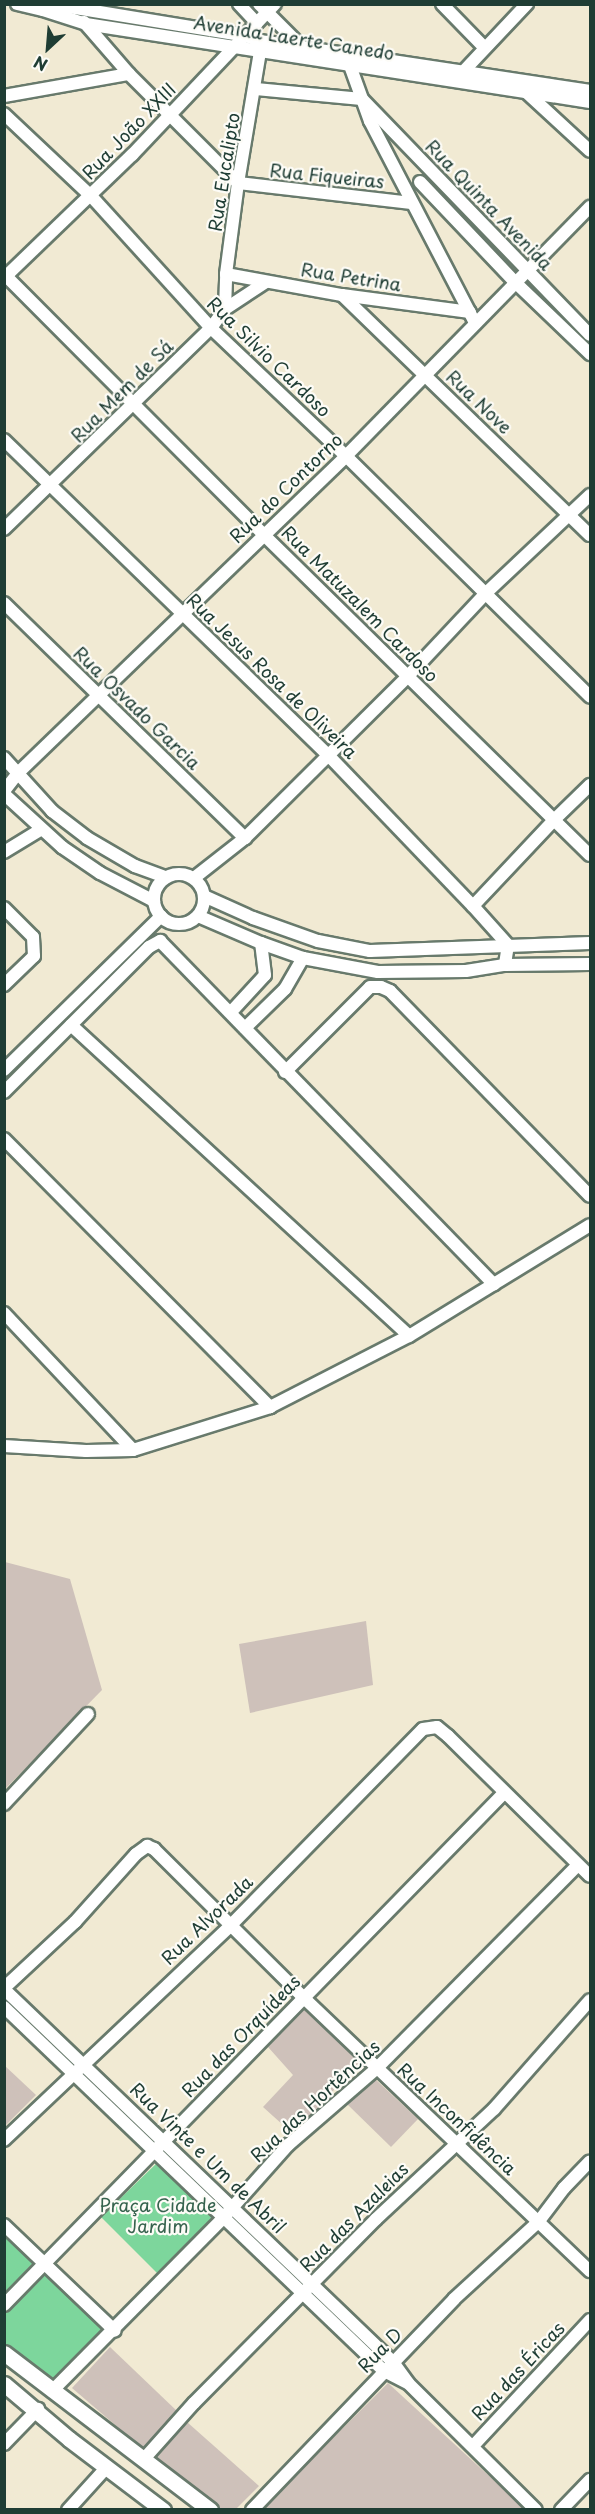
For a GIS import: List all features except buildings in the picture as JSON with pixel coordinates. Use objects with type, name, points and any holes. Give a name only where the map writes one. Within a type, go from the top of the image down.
[{"type":"main road","points":[[4,2353],[210,2510]]},
{"type":"main road","points":[[4,2384],[38,2409],[75,2444],[163,2510]]},
{"type":"main road","points":[[75,2444],[93,2422]]},
{"type":"street","points":[[17,4],[43,7]]},
{"type":"street","points":[[239,4],[256,23]]},
{"type":"street","points":[[442,4],[484,47]]},
{"type":"street","points":[[459,76],[527,4]]},
{"type":"street","points":[[67,6],[86,24],[129,74],[238,183]]},
{"type":"street","name":"Avenida Laerte Canedo","points":[[43,7],[67,6],[246,36],[261,46],[350,66],[516,80],[591,91]]},
{"type":"street","name":"Avenida Laerte Canedo","points":[[43,7],[86,24],[235,47],[301,46],[344,52],[525,92],[591,102]]},
{"type":"street","points":[[267,7],[301,46]]},
{"type":"street","name":"Rua João XXIII","points":[[5,276],[91,196],[246,36],[267,7]]},
{"type":"street","name":"Rua Eucalipto","points":[[225,309],[226,274],[238,183],[261,46]]},
{"type":"street","points":[[344,52],[370,121],[473,318]]},
{"type":"street","points":[[4,96],[129,74]]},
{"type":"street","points":[[516,80],[525,92],[591,151]]},
{"type":"street","points":[[255,88],[362,99]]},
{"type":"street","name":"Rua Quinta Avenida","points":[[362,99],[527,272],[591,335]]},
{"type":"street","name":"Rua Silvio Cardoso","points":[[4,114],[91,196],[211,328],[346,456],[591,697]]},
{"type":"street","points":[[410,197],[429,169]]},
{"type":"street","name":"Rua Quinta Avenida","points":[[420,182],[516,283],[591,354]]},
{"type":"street","name":"Rua Fiqueiras","points":[[238,183],[410,197]]},
{"type":"street","name":"Rua do Contorno","points":[[4,792],[18,773],[97,695],[183,615],[263,534],[346,456],[424,374],[473,318],[516,283],[591,207]]},
{"type":"street","name":"Rua Petrina","points":[[226,274],[473,318]]},
{"type":"street","name":"Rua Matuzalem Cardoso","points":[[5,276],[263,534],[591,855]]},
{"type":"street","name":"Rua Mem de Sá","points":[[4,529],[211,328],[225,309],[266,282]]},
{"type":"street","name":"Rua Nove","points":[[342,295],[591,535]]},
{"type":"street","name":"Rua Jesus Rosa de Oliveira","points":[[4,440],[328,755],[508,945]]},
{"type":"street","points":[[194,879],[245,838],[408,676],[486,593],[591,495]]},
{"type":"street","name":"Rua Osvado Garcia","points":[[4,603],[245,838]]},
{"type":"street","points":[[4,758],[52,811],[87,838],[135,866],[166,877]]},
{"type":"street","points":[[473,906],[555,819],[591,785]]},
{"type":"street","points":[[4,792],[40,830],[100,873],[154,901]]},
{"type":"street","points":[[4,852],[40,830]]},
{"type":"street","points":[[180,873],[194,879],[204,896],[204,903],[198,916],[184,923],[176,923],[161,916],[154,901],[157,887],[166,877],[180,873]]},
{"type":"street","points":[[204,896],[253,918],[318,941],[387,951],[591,943]]},
{"type":"street","points":[[4,908],[33,937],[34,956],[4,985]]},
{"type":"street","points":[[4,1070],[161,916]]},
{"type":"street","points":[[198,916],[261,944],[307,958],[378,972],[466,970],[505,965],[591,964]]},
{"type":"street","points":[[4,1092],[149,947],[160,941],[494,1285]]},
{"type":"street","points":[[245,1028],[285,989],[318,941]]},
{"type":"street","points":[[231,1012],[265,975],[261,944]]},
{"type":"street","points":[[505,965],[508,945]]},
{"type":"street","points":[[285,1072],[369,987],[381,987],[390,991],[591,1196]]},
{"type":"street","points":[[71,1025],[409,1336]]},
{"type":"street","points":[[4,1139],[270,1407]]},
{"type":"street","points":[[4,1446],[86,1451],[133,1450],[270,1407],[409,1336],[591,1225]]},
{"type":"street","points":[[4,1313],[133,1450]]},
{"type":"street","points":[[4,1804],[88,1714]]},
{"type":"street","name":"Rua Alvorada","points":[[4,2140],[82,2063],[231,1925],[417,1732],[433,1726],[448,1736],[504,1792]]},
{"type":"street","points":[[504,1792],[591,1876]]},
{"type":"street","name":"Rua das Orquídeas","points":[[4,2305],[504,1792]]},
{"type":"street","name":"Rua Inconfidência","points":[[4,1989],[75,1922],[147,1846],[157,1851],[376,2068],[591,2271]]},
{"type":"street","name":"Rua das Hortências","points":[[52,2391],[115,2331],[223,2218],[288,2145],[376,2068],[578,1864]]},
{"type":"street","name":"Rua Vinte e Um de Abril","points":[[4,1989],[233,2206],[384,2371],[408,2383]]},
{"type":"street","name":"Rua das Azaleias","points":[[143,2460],[194,2403],[308,2288],[494,2109],[591,2000]]},
{"type":"street","name":"Rua Vinte e Um de Abril","points":[[4,2007],[223,2218],[393,2362],[408,2383],[536,2510]]},
{"type":"street","name":"Rua D","points":[[252,2510],[454,2299],[539,2221],[564,2188],[591,2161]]},
{"type":"street","points":[[4,2225],[115,2331]]},
{"type":"street","name":"Rua das Éricas","points":[[473,2446],[591,2320]]},
{"type":"street","points":[[4,2444],[38,2409]]},
{"type":"street","points":[[68,2510],[107,2467]]},
{"type":"street","points":[[561,2510],[591,2480]]},
{"type":"shaded area","points":[[5,1562],[70,1579],[102,1690],[5,1789]]},
{"type":"shaded area","points":[[366,1621],[373,1685],[250,1713],[239,1644]]},
{"type":"shaded area","points":[[304,2009],[360,2062],[293,2134],[263,2107],[293,2075],[268,2047]]},
{"type":"shaded area","points":[[4,2065],[36,2095],[5,2126],[4,2126]]},
{"type":"shaded area","points":[[375,2079],[418,2119],[391,2147],[347,2104]]},
{"type":"shaded area","points":[[110,2347],[178,2412],[142,2448],[72,2388]]},
{"type":"shaded area","points":[[388,2383],[525,2509],[261,2510]]},
{"type":"shaded area","points":[[187,2422],[259,2486],[236,2509],[211,2509],[149,2460]]},
{"type":"green space","name":"Praça Cidade Jardim","points":[[159,2161],[217,2214],[158,2274],[101,2217]]},
{"type":"green space","points":[[4,2233],[34,2262],[5,2293],[4,2293]]},
{"type":"green space","points":[[43,2270],[107,2332],[52,2384],[5,2345],[4,2312]]}]
